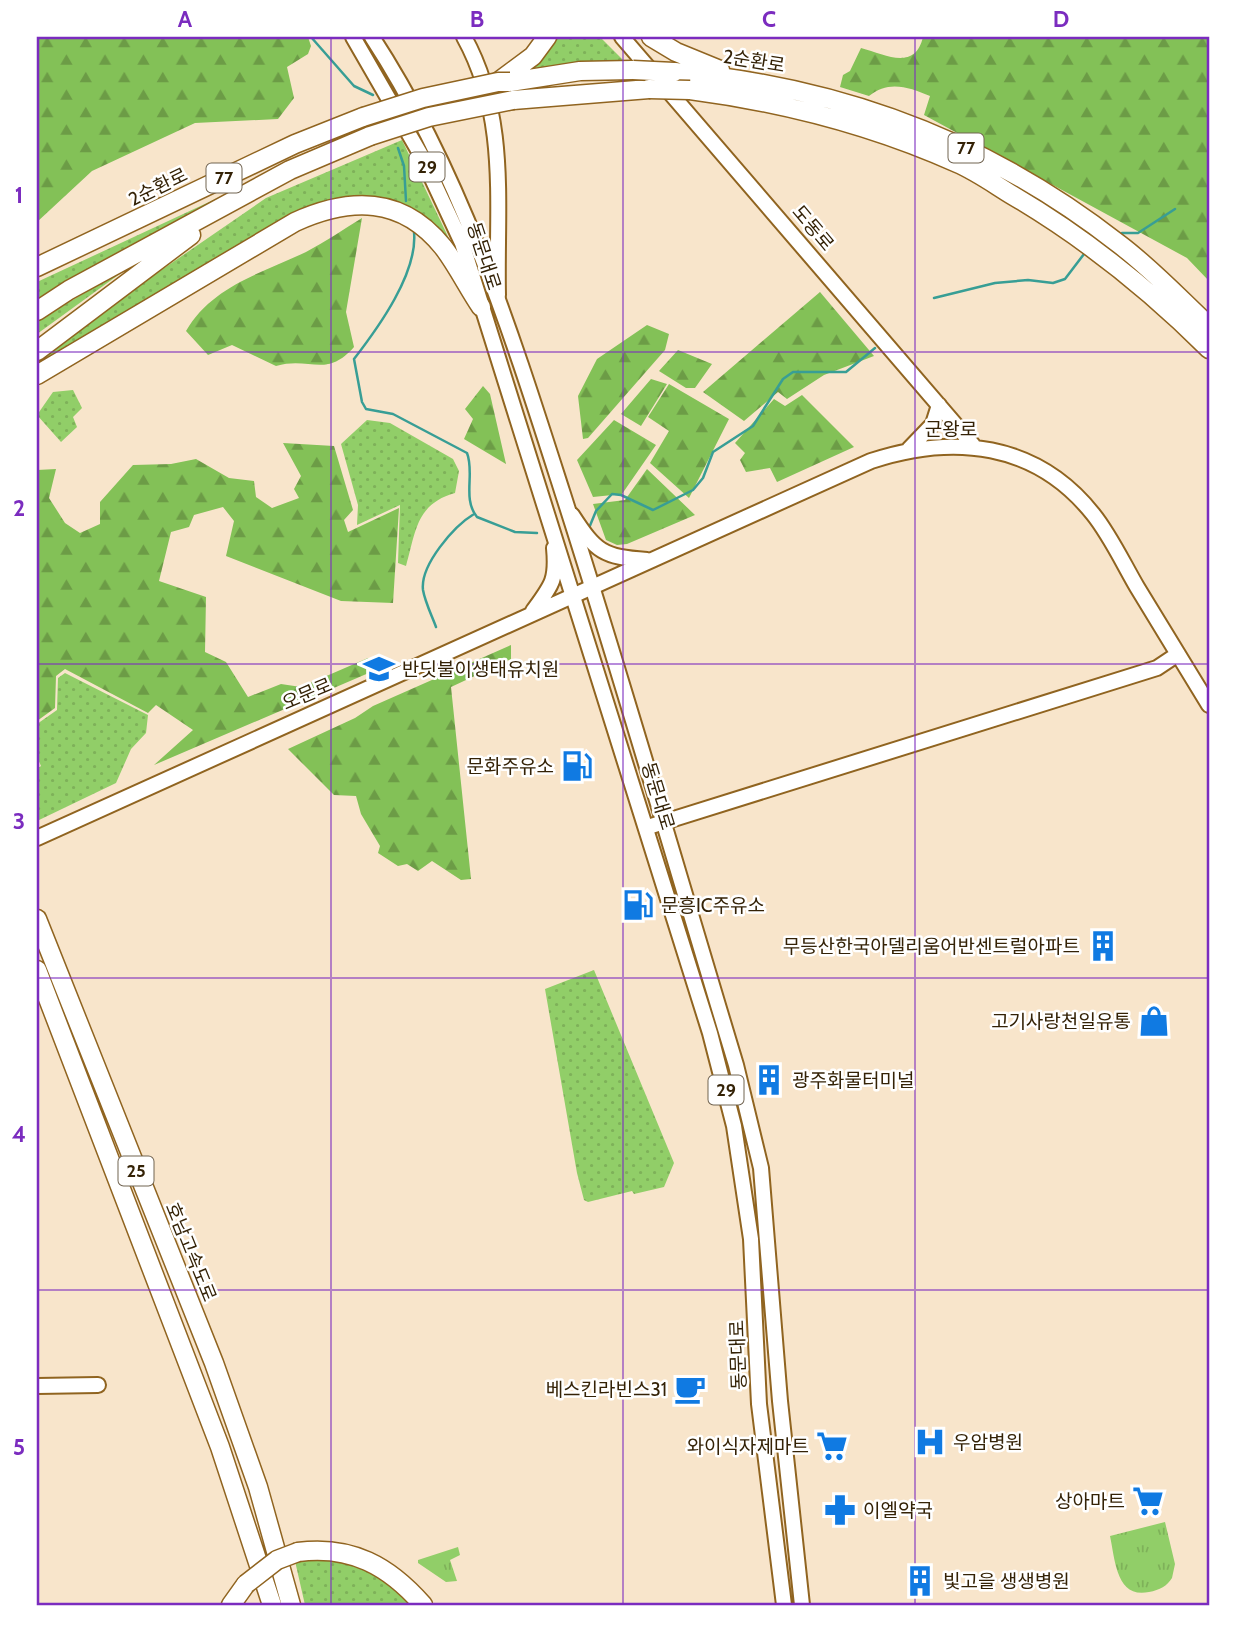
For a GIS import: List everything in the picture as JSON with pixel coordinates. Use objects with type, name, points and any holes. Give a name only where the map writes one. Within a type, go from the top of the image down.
[{"type":"highway","points":[[507,84],[547,37]]},
{"type":"highway","points":[[651,37],[696,61],[752,82]]},
{"type":"highway","name":"2순환로","points":[[87,244],[295,144],[363,117],[423,98],[580,71],[674,72],[752,82],[836,99],[972,151],[1084,218],[1121,245],[1209,326]]},
{"type":"highway","name":"2순환로","points":[[242,198],[290,170],[370,136],[429,117],[507,84],[690,90],[802,109],[881,133],[959,164],[1067,228],[1151,292],[1209,349]]},
{"type":"highway","points":[[37,311],[69,290],[242,198]]},
{"type":"highway","points":[[37,351],[242,198]]},
{"type":"highway","points":[[37,375],[295,222],[338,205],[384,207],[424,227],[443,247],[489,307]]},
{"type":"highway","points":[[37,257],[87,244]]},
{"type":"highway","points":[[37,267],[87,244]]},
{"type":"highway","name":"호남고속도로","points":[[37,919],[214,1363],[258,1487],[291,1605]]},
{"type":"highway","name":"25","points":[[37,970],[220,1447],[272,1605]]},
{"type":"highway","points":[[231,1605],[246,1584],[277,1560],[298,1552],[333,1550],[371,1561],[390,1572],[423,1605]]},
{"type":"main road","name":"동문대로","points":[[352,37],[437,187],[489,307],[567,506],[737,1069],[761,1168],[781,1412],[802,1605]]},
{"type":"main road","name":"동문대로","points":[[372,37],[402,83],[458,193],[551,520],[648,827],[724,1082],[742,1173],[751,1239],[759,1404],[785,1605]]},
{"type":"main road","name":"동문대로","points":[[464,37],[477,65],[495,118],[489,307]]},
{"type":"main road","name":"도동로","points":[[622,37],[973,445]]},
{"type":"main road","points":[[908,450],[933,424],[939,405]]},
{"type":"main road","name":"군왕로","points":[[592,587],[871,461],[908,450],[973,445],[1020,459],[1050,474],[1079,498],[1094,515],[1209,705]]},
{"type":"main road","points":[[567,506],[600,552],[616,558],[652,561]]},
{"type":"main road","points":[[530,615],[553,584],[556,573],[551,520]]},
{"type":"main road","name":"오문로","points":[[37,837],[592,587]]},
{"type":"main road","points":[[648,827],[1157,668],[1178,654]]},
{"type":"main road","points":[[677,923],[684,922],[695,950],[704,959]]},
{"type":"main road","points":[[37,1386],[98,1385]]},
{"type":"green space","points":[[37,37],[308,37],[311,46],[308,54],[287,67],[294,98],[278,119],[195,123],[92,171],[37,222]]},
{"type":"green space","points":[[551,37],[600,37],[628,65],[528,71],[526,68]]},
{"type":"green space","points":[[923,37],[1209,37],[1209,281],[1187,258],[924,115],[930,96],[914,90],[891,87],[869,96],[840,87],[843,75],[850,71],[861,48],[889,57],[906,57],[919,48]]},
{"type":"green space","points":[[402,140],[452,245],[426,220],[402,208],[389,204],[339,203],[37,370],[38,355],[266,198]]},
{"type":"green space","points":[[237,189],[212,203],[37,307],[37,282]]},
{"type":"green space","points":[[362,218],[346,312],[354,347],[344,357],[326,364],[276,366],[232,345],[208,355],[186,331],[210,303],[239,282],[306,252]]},
{"type":"green space","points":[[132,265],[37,334],[37,321]]},
{"type":"green space","points":[[820,292],[874,356],[824,375],[787,399],[778,392],[744,421],[703,392]]},
{"type":"green space","points":[[647,325],[669,334],[665,350],[588,438],[583,439],[578,396],[597,359]]},
{"type":"green space","points":[[678,350],[712,364],[695,388],[686,388],[659,371]]},
{"type":"green space","points":[[651,379],[667,384],[641,426],[621,414]]},
{"type":"green space","points":[[669,384],[729,419],[689,498],[650,463],[669,431],[648,417]]},
{"type":"green space","points":[[483,386],[490,394],[506,464],[464,439],[473,419],[465,409]]},
{"type":"green space","points":[[73,390],[82,408],[73,417],[77,427],[61,442],[37,415],[53,392]]},
{"type":"green space","points":[[802,395],[854,447],[777,482],[770,468],[746,472],[740,460],[745,453],[735,443],[774,399],[785,406]]},
{"type":"green space","points":[[367,420],[390,423],[453,459],[459,471],[455,493],[432,504],[420,520],[406,566],[398,563],[400,505],[357,525],[358,505],[341,444]]},
{"type":"green space","points":[[614,420],[656,445],[622,494],[593,497],[577,460]]},
{"type":"green space","points":[[283,443],[334,446],[353,510],[344,520],[348,532],[399,508],[393,603],[341,601],[226,556],[234,521],[223,507],[194,515],[189,527],[171,532],[159,581],[206,597],[205,652],[226,662],[248,697],[281,684],[301,687],[368,658],[385,666],[154,765],[193,730],[156,705],[148,713],[65,669],[56,676],[55,708],[37,721],[37,470],[56,469],[49,498],[65,523],[80,533],[100,524],[100,502],[133,465],[171,464],[196,459],[229,478],[254,481],[256,497],[272,508],[299,498],[294,489],[301,476]]},
{"type":"green space","points":[[647,469],[695,515],[627,544],[617,545],[606,540],[593,504],[625,500]]},
{"type":"green space","points":[[511,645],[511,659],[451,687],[471,879],[461,880],[432,861],[418,871],[407,864],[398,866],[378,853],[380,846],[361,814],[356,796],[334,795],[288,749],[355,718],[373,706]]},
{"type":"green space","points":[[65,673],[148,715],[146,733],[131,749],[116,783],[37,821],[37,769],[41,766],[37,757],[37,724],[57,710],[58,678]]},
{"type":"green space","points":[[594,970],[674,1163],[664,1187],[634,1194],[632,1191],[588,1202],[584,1200],[577,1173],[545,989]]},
{"type":"green space","points":[[1165,1522],[1175,1564],[1172,1578],[1160,1589],[1138,1593],[1123,1583],[1119,1575],[1110,1536]]},
{"type":"green space","points":[[458,1547],[460,1555],[450,1560],[457,1581],[446,1582],[418,1563],[418,1560]]},
{"type":"green space","points":[[322,1555],[363,1560],[415,1605],[305,1605],[295,1561]]},
{"type":"waterway","points":[[311,37],[354,86],[373,95]]},
{"type":"waterway","points":[[398,148],[404,166],[406,201]]},
{"type":"waterway","points":[[1122,233],[1138,233],[1175,209]]},
{"type":"waterway","points":[[414,232],[414,248],[403,282],[385,316],[354,359],[362,402],[366,409],[393,414],[467,453],[470,502],[477,517],[515,532],[537,533]]},
{"type":"waterway","points":[[934,298],[995,283],[1028,280],[1053,283],[1065,279],[1084,254]]},
{"type":"waterway","points":[[589,528],[596,511],[612,494],[621,495],[653,510],[693,490],[703,478],[713,452],[753,426],[783,379],[793,372],[846,372],[875,348]]},
{"type":"waterway","points":[[436,627],[423,590],[427,569],[448,537],[474,514]]},
{"type":"place","name":"반딧불이생태유치원","points":[[379,669]]},
{"type":"place","name":"문화주유소","points":[[577,766]]},
{"type":"place","name":"문흥IC주유소","points":[[638,905]]},
{"type":"place","name":"무등산한국아델리움어반센트럴아파트","points":[[1103,946]]},
{"type":"place","name":"고기사랑천일유통","points":[[1154,1021]]},
{"type":"place","name":"광주화물터미널","points":[[769,1080]]},
{"type":"place","name":"베스킨라빈스31","points":[[690,1389]]},
{"type":"place","name":"우암병원","points":[[930,1442]]},
{"type":"place","name":"와이식자제마트","points":[[832,1446]]},
{"type":"place","name":"상아마트","points":[[1148,1501]]},
{"type":"place","name":"이엘약국","points":[[840,1510]]},
{"type":"place","name":"빛고을 생생병원","points":[[920,1581]]}]
